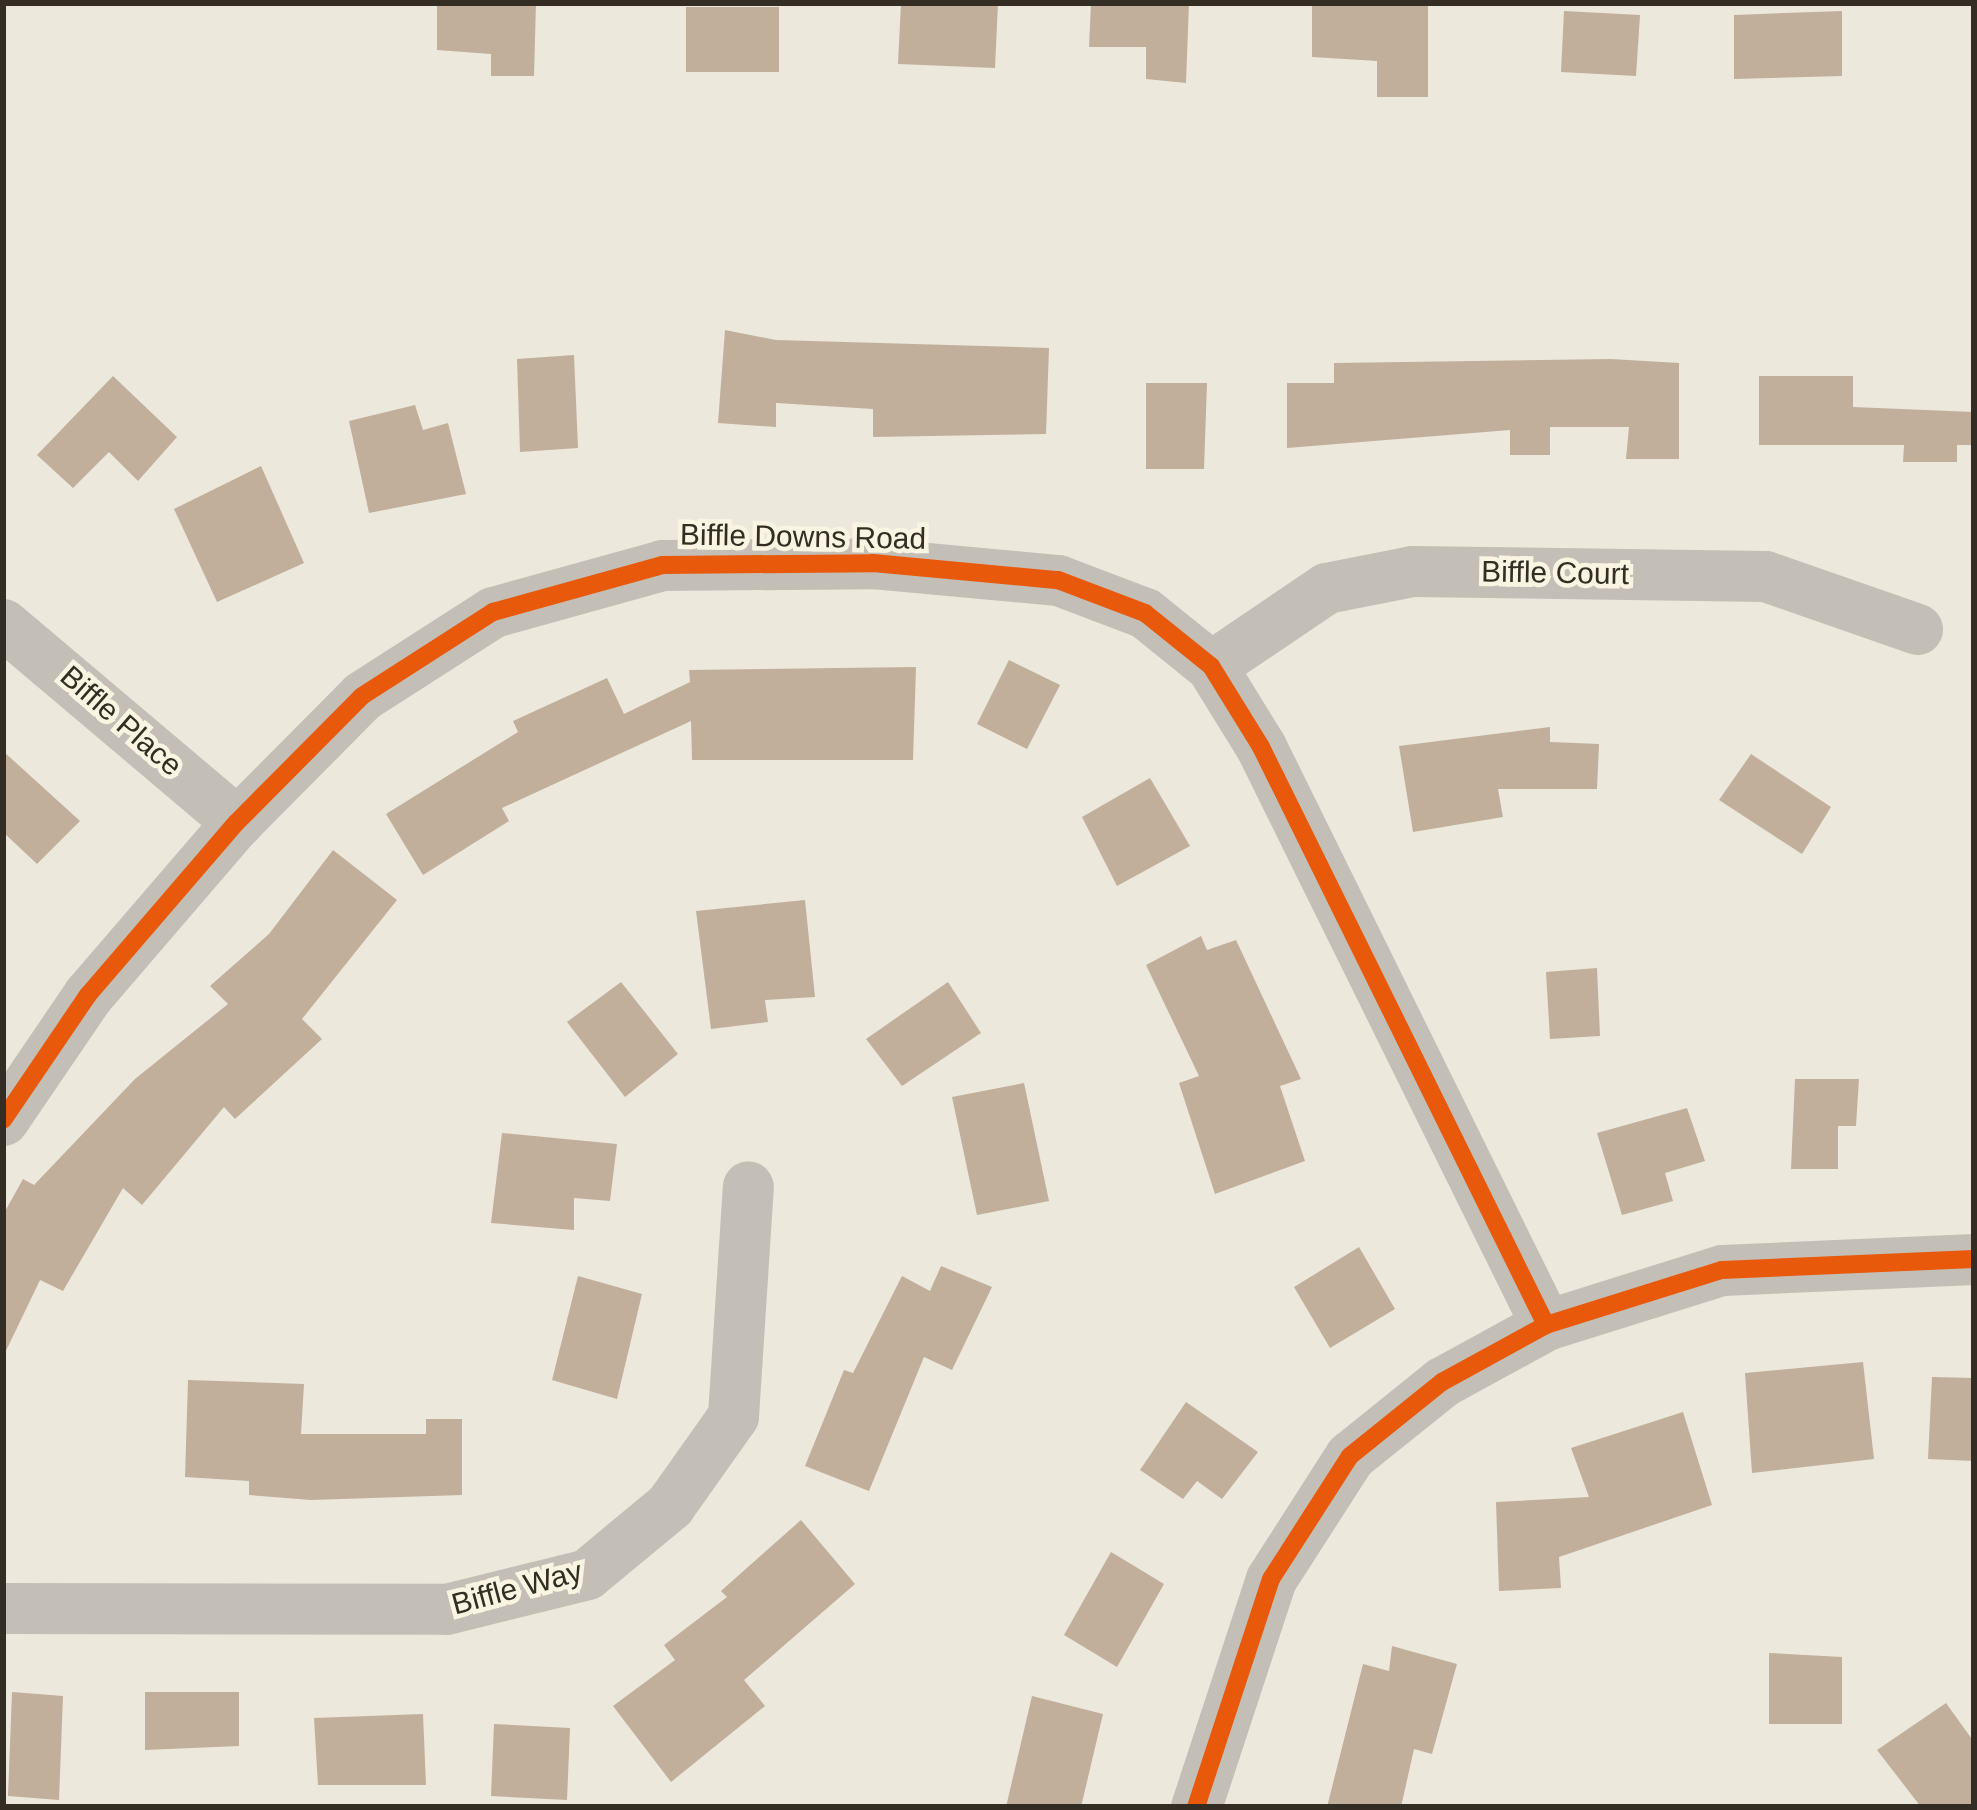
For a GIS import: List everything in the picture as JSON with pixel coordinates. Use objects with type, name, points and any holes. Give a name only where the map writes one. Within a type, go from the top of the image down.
[{"type":"street","name":"Biffle Downs Road","points":[[3,1120],[88,995],[237,822],[362,696],[493,612],[662,565],[873,563],[1058,580],[1145,613],[1211,666],[1261,747],[1546,1324]]},
{"type":"street","name":"Biffle Court","points":[[1211,666],[1326,588],[1412,571],[1766,576],[1917,628]]},
{"type":"street","name":"Biffle Place","points":[[3,624],[237,822]]},
{"type":"street","name":"Biffle Way","points":[[3,1608],[446,1609],[587,1574],[670,1504],[734,1416],[748,1186]]},
{"type":"street","points":[[1196,1807],[1270,1579],[1350,1456],[1442,1382],[1546,1324],[1722,1270],[1974,1259]]},
{"type":"building","points":[[437,3],[536,3],[534,76],[491,76],[491,54],[437,50]]},
{"type":"building","points":[[901,3],[998,3],[995,68],[898,64]]},
{"type":"building","points":[[1091,3],[1189,3],[1186,83],[1146,79],[1146,47],[1089,47]]},
{"type":"building","points":[[1312,3],[1428,3],[1428,97],[1377,97],[1377,61],[1312,57]]},
{"type":"building","points":[[686,7],[779,7],[779,72],[686,72]]},
{"type":"building","points":[[1564,11],[1640,15],[1636,76],[1561,72]]},
{"type":"building","points":[[1842,11],[1842,76],[1734,79],[1734,15]]},
{"type":"building","points":[[725,330],[776,340],[1049,348],[1046,434],[873,437],[873,409],[776,403],[776,427],[718,423]]},
{"type":"building","points":[[574,355],[578,448],[520,452],[517,359]]},
{"type":"building","points":[[1611,359],[1679,363],[1679,459],[1626,459],[1629,427],[1550,427],[1550,455],[1510,455],[1510,430],[1287,448],[1287,383],[1334,383],[1334,363]]},
{"type":"building","points":[[113,376],[177,437],[138,481],[109,452],[73,488],[37,455]]},
{"type":"building","points":[[1759,376],[1853,376],[1853,407],[1974,412],[1973,445],[1957,445],[1957,462],[1903,462],[1904,445],[1759,445]]},
{"type":"building","points":[[1146,383],[1207,383],[1204,469],[1146,469]]},
{"type":"building","points":[[415,405],[423,430],[448,423],[466,494],[369,513],[349,421]]},
{"type":"building","points":[[261,466],[304,563],[217,602],[174,509]]},
{"type":"building","points":[[1009,660],[1060,685],[1027,749],[977,724]]},
{"type":"building","points":[[916,667],[913,760],[692,760],[691,721],[502,808],[509,821],[423,875],[386,814],[518,732],[513,721],[607,678],[624,714],[690,682],[689,670]]},
{"type":"building","points":[[1550,727],[1550,742],[1599,744],[1597,789],[1498,789],[1503,817],[1413,832],[1399,746]]},
{"type":"building","points":[[3,751],[80,821],[37,864],[3,832]]},
{"type":"building","points":[[1751,754],[1831,807],[1802,854],[1719,800]]},
{"type":"building","points":[[1150,778],[1190,846],[1117,886],[1082,817]]},
{"type":"building","points":[[333,850],[397,900],[302,1019],[322,1039],[235,1119],[224,1107],[142,1205],[123,1188],[63,1291],[40,1280],[3,1357],[3,1215],[23,1179],[34,1185],[135,1079],[228,1004],[210,986],[269,934]]},
{"type":"building","points":[[805,900],[815,997],[765,1000],[768,1022],[711,1029],[696,911]]},
{"type":"building","points":[[1201,936],[1207,950],[1236,940],[1301,1079],[1280,1086],[1305,1161],[1215,1194],[1179,1083],[1199,1076],[1146,965]]},
{"type":"building","points":[[1597,968],[1600,1036],[1550,1039],[1546,972]]},
{"type":"building","points":[[621,982],[678,1054],[625,1097],[567,1022]]},
{"type":"building","points":[[948,982],[981,1033],[902,1086],[866,1039]]},
{"type":"building","points":[[1795,1079],[1859,1079],[1856,1126],[1838,1126],[1838,1169],[1791,1169]]},
{"type":"building","points":[[1024,1083],[1049,1201],[977,1215],[952,1097]]},
{"type":"building","points":[[1687,1108],[1705,1161],[1665,1173],[1673,1201],[1622,1215],[1597,1133]]},
{"type":"building","points":[[502,1133],[617,1144],[610,1201],[574,1198],[574,1230],[491,1223]]},
{"type":"building","points":[[1359,1247],[1395,1309],[1330,1348],[1294,1287]]},
{"type":"building","points":[[941,1266],[992,1287],[952,1370],[924,1357],[869,1491],[805,1466],[844,1370],[853,1373],[902,1276],[930,1291]]},
{"type":"building","points":[[578,1276],[642,1294],[617,1399],[552,1380]]},
{"type":"building","points":[[1863,1362],[1874,1459],[1752,1473],[1745,1373]]},
{"type":"building","points":[[1932,1377],[1974,1378],[1974,1461],[1928,1459]]},
{"type":"building","points":[[188,1380],[304,1384],[301,1434],[426,1434],[426,1419],[462,1419],[462,1495],[311,1500],[249,1495],[249,1481],[185,1477]]},
{"type":"building","points":[[1186,1402],[1258,1452],[1222,1499],[1197,1481],[1183,1499],[1140,1470]]},
{"type":"building","points":[[1683,1412],[1712,1505],[1559,1557],[1561,1588],[1499,1591],[1496,1502],[1589,1497],[1571,1448]]},
{"type":"building","points":[[801,1520],[855,1584],[744,1680],[765,1706],[671,1782],[613,1706],[675,1660],[664,1645],[727,1597],[721,1591]]},
{"type":"building","points":[[1111,1552],[1164,1584],[1117,1667],[1064,1635]]},
{"type":"building","points":[[1392,1646],[1457,1664],[1432,1754],[1414,1749],[1401,1807],[1327,1807],[1363,1664],[1389,1671]]},
{"type":"building","points":[[1769,1653],[1842,1657],[1842,1724],[1769,1724]]},
{"type":"building","points":[[12,1692],[63,1696],[59,1800],[8,1796]]},
{"type":"building","points":[[145,1692],[239,1692],[239,1746],[145,1750]]},
{"type":"building","points":[[1032,1696],[1103,1714],[1081,1807],[1006,1807]]},
{"type":"building","points":[[1946,1703],[1974,1742],[1974,1807],[1921,1807],[1877,1750]]},
{"type":"building","points":[[423,1714],[426,1785],[318,1785],[314,1718]]},
{"type":"building","points":[[494,1724],[570,1728],[567,1800],[491,1796]]},
{"type":"cycle path","points":[[3,1120],[88,995],[237,822],[362,696],[493,612],[662,565],[873,563],[1058,580],[1145,613],[1211,666],[1261,747],[1546,1325]]},
{"type":"cycle path","points":[[1196,1807],[1271,1579],[1350,1456],[1442,1382],[1546,1325],[1722,1270],[1974,1259]]}]
